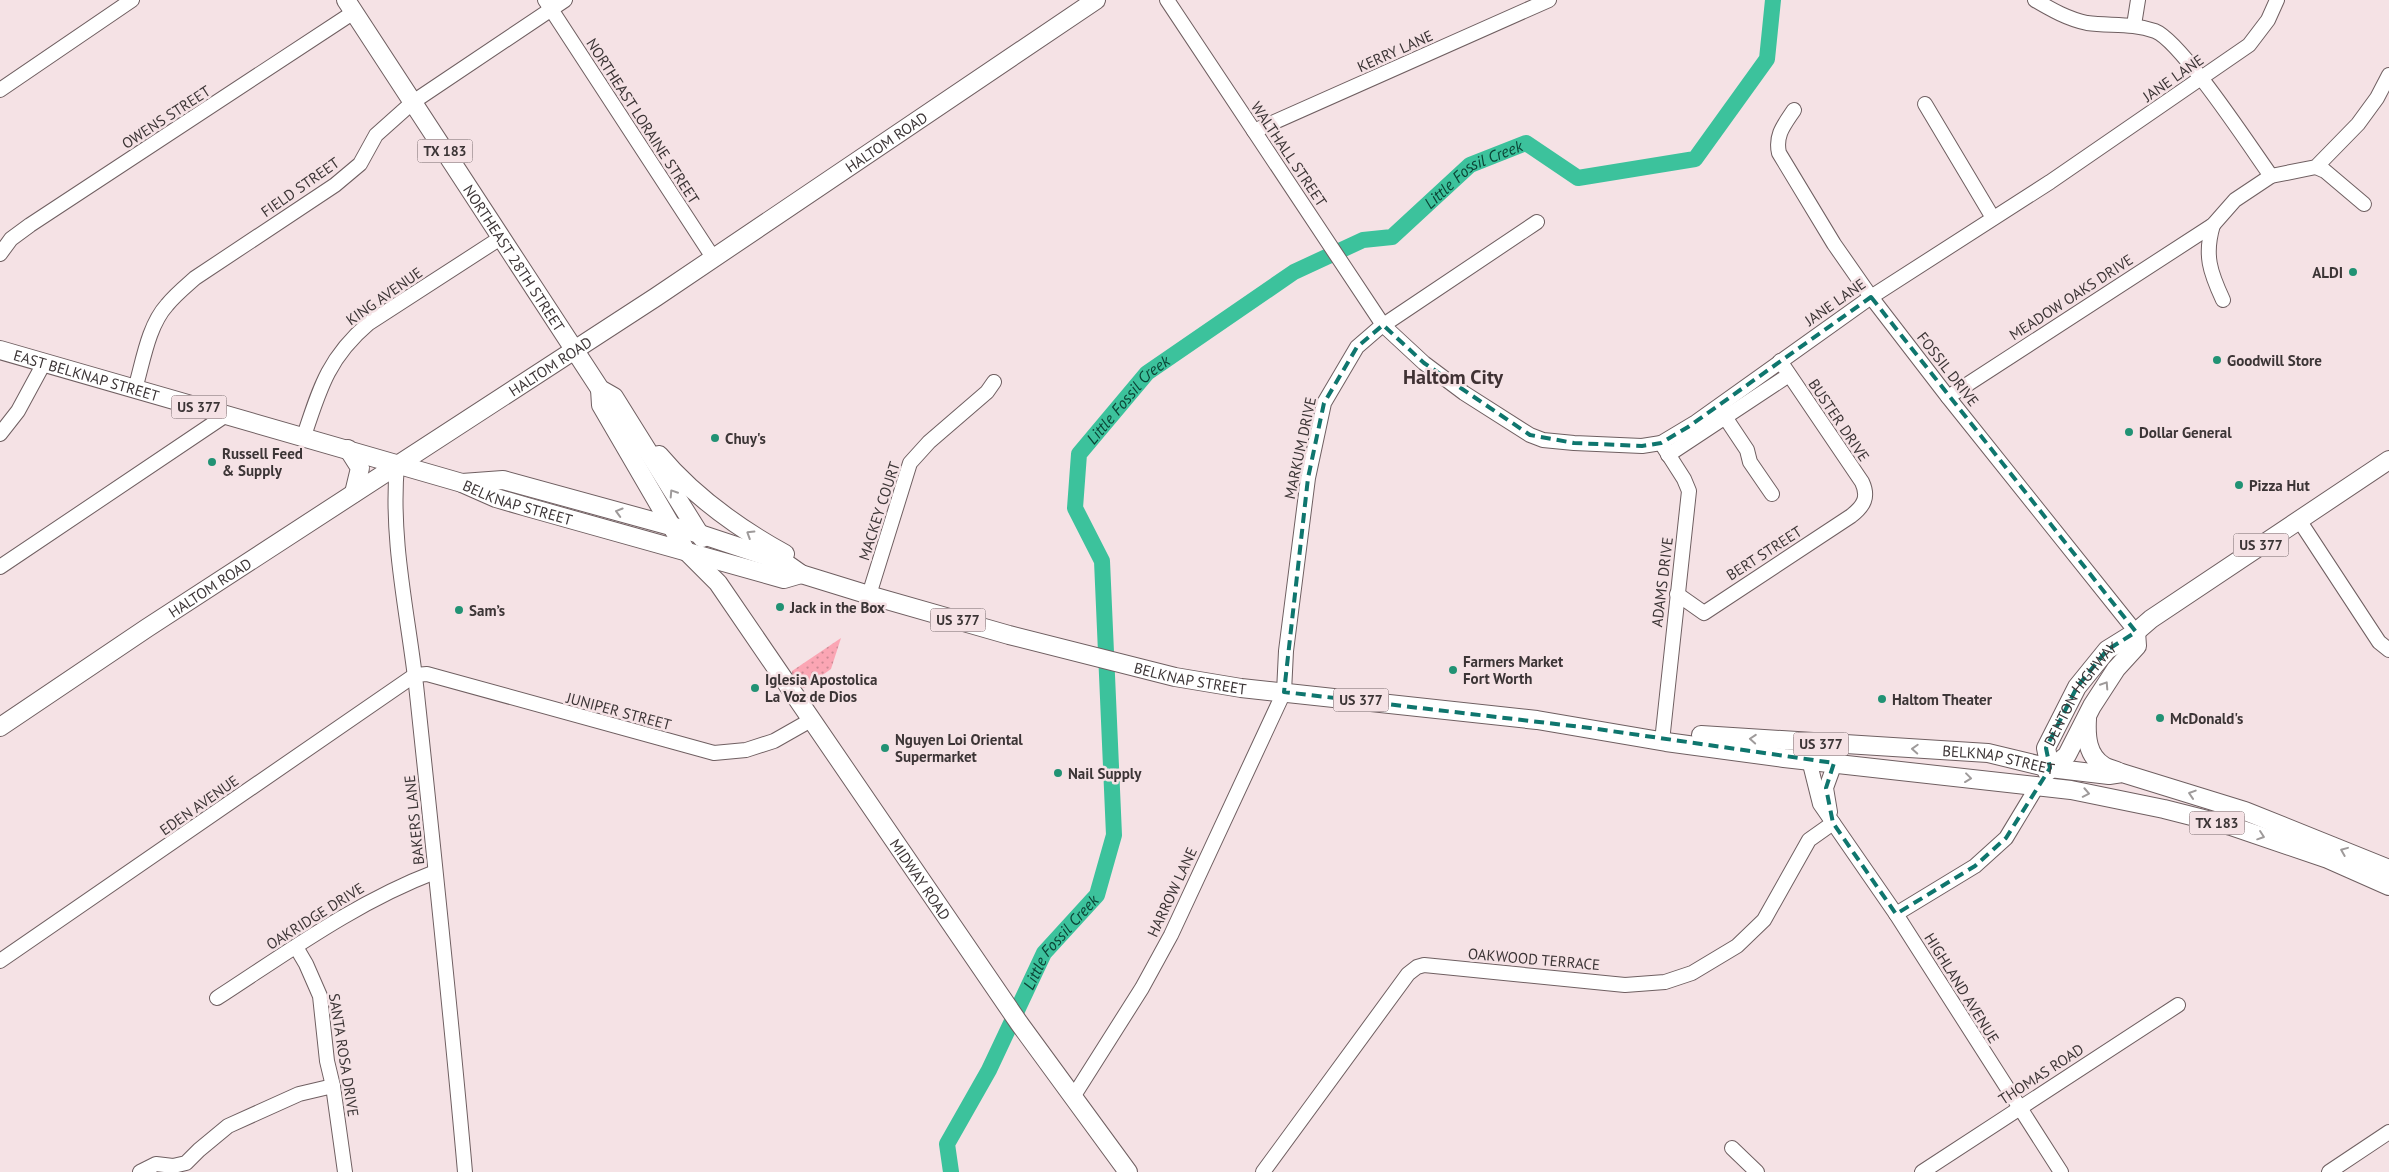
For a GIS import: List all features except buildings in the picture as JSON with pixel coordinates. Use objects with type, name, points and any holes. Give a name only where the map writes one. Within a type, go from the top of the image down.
[{"type":"main road","name":"HALTOM ROAD","points":[[0,727],[147,628],[714,259],[1096,0]]},
{"type":"main road","name":"NORTHEAST 28TH STREET","points":[[350,6],[600,389],[614,397],[671,526],[686,551]]},
{"type":"main road","name":"EAST BELKNAP STREET","points":[[0,350],[462,483]]},
{"type":"main road","name":"NORTHEAST 28TH STREET","points":[[600,389],[600,405],[649,477],[700,534],[716,560]]},
{"type":"main road","points":[[621,410],[670,468],[710,505],[753,536],[837,585]]},
{"type":"main road","points":[[348,449],[360,468],[354,494]]},
{"type":"main road","name":"DENTON HIGHWAY","points":[[2050,768],[2046,748],[2076,688],[2107,650],[2389,460]]},
{"type":"main road","points":[[640,518],[650,513],[653,509],[649,477]]},
{"type":"main road","name":"BELKNAP STREET","points":[[462,483],[503,480],[700,534],[784,562],[801,574],[869,595],[1079,653],[1175,677],[1284,692],[1590,728],[1824,744],[1988,752],[2050,768],[2109,775],[2122,773],[2244,811],[2389,869]]},
{"type":"main road","name":"BELKNAP STREET","points":[[462,483],[496,498],[784,579],[801,574]]},
{"type":"main road","name":"MIDWAY ROAD","points":[[686,551],[718,583],[1000,996],[1128,1172]]},
{"type":"main road","name":"MIDWAY ROAD","points":[[716,560],[718,583]]},
{"type":"main road","name":"DENTON HIGHWAY","points":[[2038,785],[2050,768],[2067,755],[2087,715],[2116,669],[2137,646],[2136,632]]},
{"type":"main road","points":[[2087,715],[2086,738],[2090,750],[2104,766],[2122,773]]},
{"type":"main road","name":"BELKNAP STREET","points":[[1590,728],[1666,742],[2038,785],[2164,808],[2231,826],[2328,859],[2389,886]]},
{"type":"street","points":[[0,90],[132,0]]},
{"type":"street","name":"FIELD STREET","points":[[135,389],[156,320],[166,305],[195,278],[335,185],[360,164],[376,135],[414,102],[548,5],[565,0]]},
{"type":"street","name":"WALTHALL STREET","points":[[1167,0],[1383,325]]},
{"type":"street","name":"KERRY LANE","points":[[1254,131],[1549,0]]},
{"type":"street","points":[[2036,0],[2061,16],[2087,22],[2134,25],[2157,32],[2173,44],[2201,79],[2271,176]]},
{"type":"street","points":[[2134,25],[2138,0]]},
{"type":"street","name":"JANE LANE","points":[[1383,325],[1424,363],[1464,393],[1530,435],[1543,440],[1642,446],[1667,450],[1696,422],[1785,369],[1872,297],[2201,79],[2249,45],[2268,20],[2278,0]]},
{"type":"street","name":"NORTHEAST LORAINE STREET","points":[[548,5],[714,259]]},
{"type":"street","name":"OWENS STREET","points":[[0,254],[11,240],[30,225],[350,6]]},
{"type":"street","points":[[2364,204],[2325,171],[2316,167],[2358,124],[2377,98],[2389,75]]},
{"type":"street","points":[[1925,104],[1993,218]]},
{"type":"street","name":"FOSSIL DRIVE","points":[[1794,110],[1780,131],[1777,142],[1779,153],[1834,244],[1948,397],[2136,632]]},
{"type":"street","name":"MEADOW OAKS DRIVE","points":[[1948,397],[2213,225],[2236,200],[2271,176],[2316,167]]},
{"type":"street","name":"MARKUM DRIVE","points":[[1284,692],[1286,651],[1308,478],[1324,403],[1344,365],[1357,347],[1383,325],[1537,222]]},
{"type":"street","name":"MEADOW OAKS DRIVE","points":[[2213,225],[2207,248],[2213,277],[2223,300]]},
{"type":"street","name":"KING AVENUE","points":[[304,436],[319,391],[335,358],[350,339],[370,323],[502,237]]},
{"type":"street","points":[[0,434],[18,411],[44,362]]},
{"type":"street","points":[[1667,450],[1725,417],[1785,369]]},
{"type":"street","name":"BUSTER DRIVE","points":[[1785,369],[1862,482],[1866,491],[1865,499]]},
{"type":"street","name":"MACKEY COURT","points":[[869,595],[910,463],[929,442],[987,392],[994,382]]},
{"type":"street","points":[[0,567],[226,415]]},
{"type":"street","points":[[1725,417],[1747,450],[1750,462],[1772,494]]},
{"type":"street","name":"ADAMS DRIVE","points":[[1663,732],[1689,491],[1667,450]]},
{"type":"street","name":"BAKERS LANE","points":[[397,465],[394,498],[398,547],[415,675],[465,1172]]},
{"type":"street","name":"BERT STREET","points":[[1677,594],[1704,613],[1851,516],[1864,505],[1865,499]]},
{"type":"street","points":[[2299,520],[2379,642],[2389,650]]},
{"type":"street","name":"JUNIPER STREET","points":[[415,675],[427,674],[714,753],[746,750],[774,741],[810,720]]},
{"type":"street","name":"EDEN AVENUE","points":[[0,960],[415,675]]},
{"type":"street","name":"HARROW LANE","points":[[1073,1097],[1142,988],[1171,935],[1284,692]]},
{"type":"street","points":[[1810,760],[1820,804],[1832,823]]},
{"type":"street","points":[[1832,823],[1826,788],[1835,763]]},
{"type":"street","points":[[1896,914],[1975,866],[2006,838],[2038,785]]},
{"type":"street","name":"HIGHLAND AVENUE","points":[[1832,823],[1896,914],[2018,1108],[2061,1172]]},
{"type":"street","name":"OAKWOOD TERRACE","points":[[1263,1172],[1402,982],[1416,967],[1434,966],[1625,985],[1665,982],[1692,973],[1737,946],[1764,920],[1809,840],[1832,823]]},
{"type":"street","points":[[2370,862],[2389,865]]},
{"type":"street","name":"OAKRIDGE DRIVE","points":[[217,998],[362,905],[397,886],[435,872]]},
{"type":"street","name":"SANTA ROSA DRIVE","points":[[296,947],[306,964],[320,996],[327,1061],[333,1086],[345,1172]]},
{"type":"street","name":"THOMAS ROAD","points":[[1922,1172],[2178,1004]]},
{"type":"street","points":[[140,1172],[156,1164],[190,1168],[199,1150],[228,1126],[299,1094],[333,1086]]},
{"type":"street","points":[[2329,1172],[2389,1132]]},
{"type":"street","points":[[1732,1148],[1757,1172]]},
{"type":"highlighted area","points":[[1871,297],[2136,632],[2107,650],[2077,687],[2046,748],[2050,768],[2006,838],[1975,866],[1896,914],[1833,823],[1826,788],[1834,763],[1590,728],[1284,692],[1308,478],[1324,403],[1357,347],[1383,325],[1424,363],[1530,435],[1574,443],[1642,446],[1661,443],[1688,427]]},
{"type":"shaded area","points":[[841,638],[831,669],[804,688],[800,687],[792,675],[792,671]]},
{"type":"waterway","name":"Little Fossil Creek","points":[[951,1172],[947,1144],[989,1070],[1044,953],[1097,895],[1114,835],[1102,561],[1075,508],[1079,454],[1147,373],[1294,272],[1363,240],[1392,237],[1470,165],[1526,143],[1578,178],[1695,159],[1767,59],[1773,0]]},
{"type":"place","name":"ALDI","points":[[2353,272]]},
{"type":"place","name":"Goodwill Store","points":[[2217,360]]},
{"type":"place","name":"Dollar General","points":[[2129,432]]},
{"type":"place","name":"Chuy's","points":[[715,438]]},
{"type":"place","name":"Russell Feed & Supply","points":[[212,462]]},
{"type":"place","name":"Pizza Hut","points":[[2239,485]]},
{"type":"place","name":"Jack in the Box","points":[[780,607]]},
{"type":"place","name":"Sam’s","points":[[459,610]]},
{"type":"place","name":"Farmers Market Fort Worth","points":[[1453,670]]},
{"type":"place","name":"Iglesia Apostolica La Voz de Dios","points":[[755,688]]},
{"type":"place","name":"Haltom Theater","points":[[1882,699]]},
{"type":"place","name":"McDonald's","points":[[2160,718]]},
{"type":"place","name":"Nguyen Loi Oriental Supermarket","points":[[885,748]]},
{"type":"place","name":"Nail Supply","points":[[1058,773]]},
{"type":"district","name":"Haltom City","points":[[1453,377]]}]
